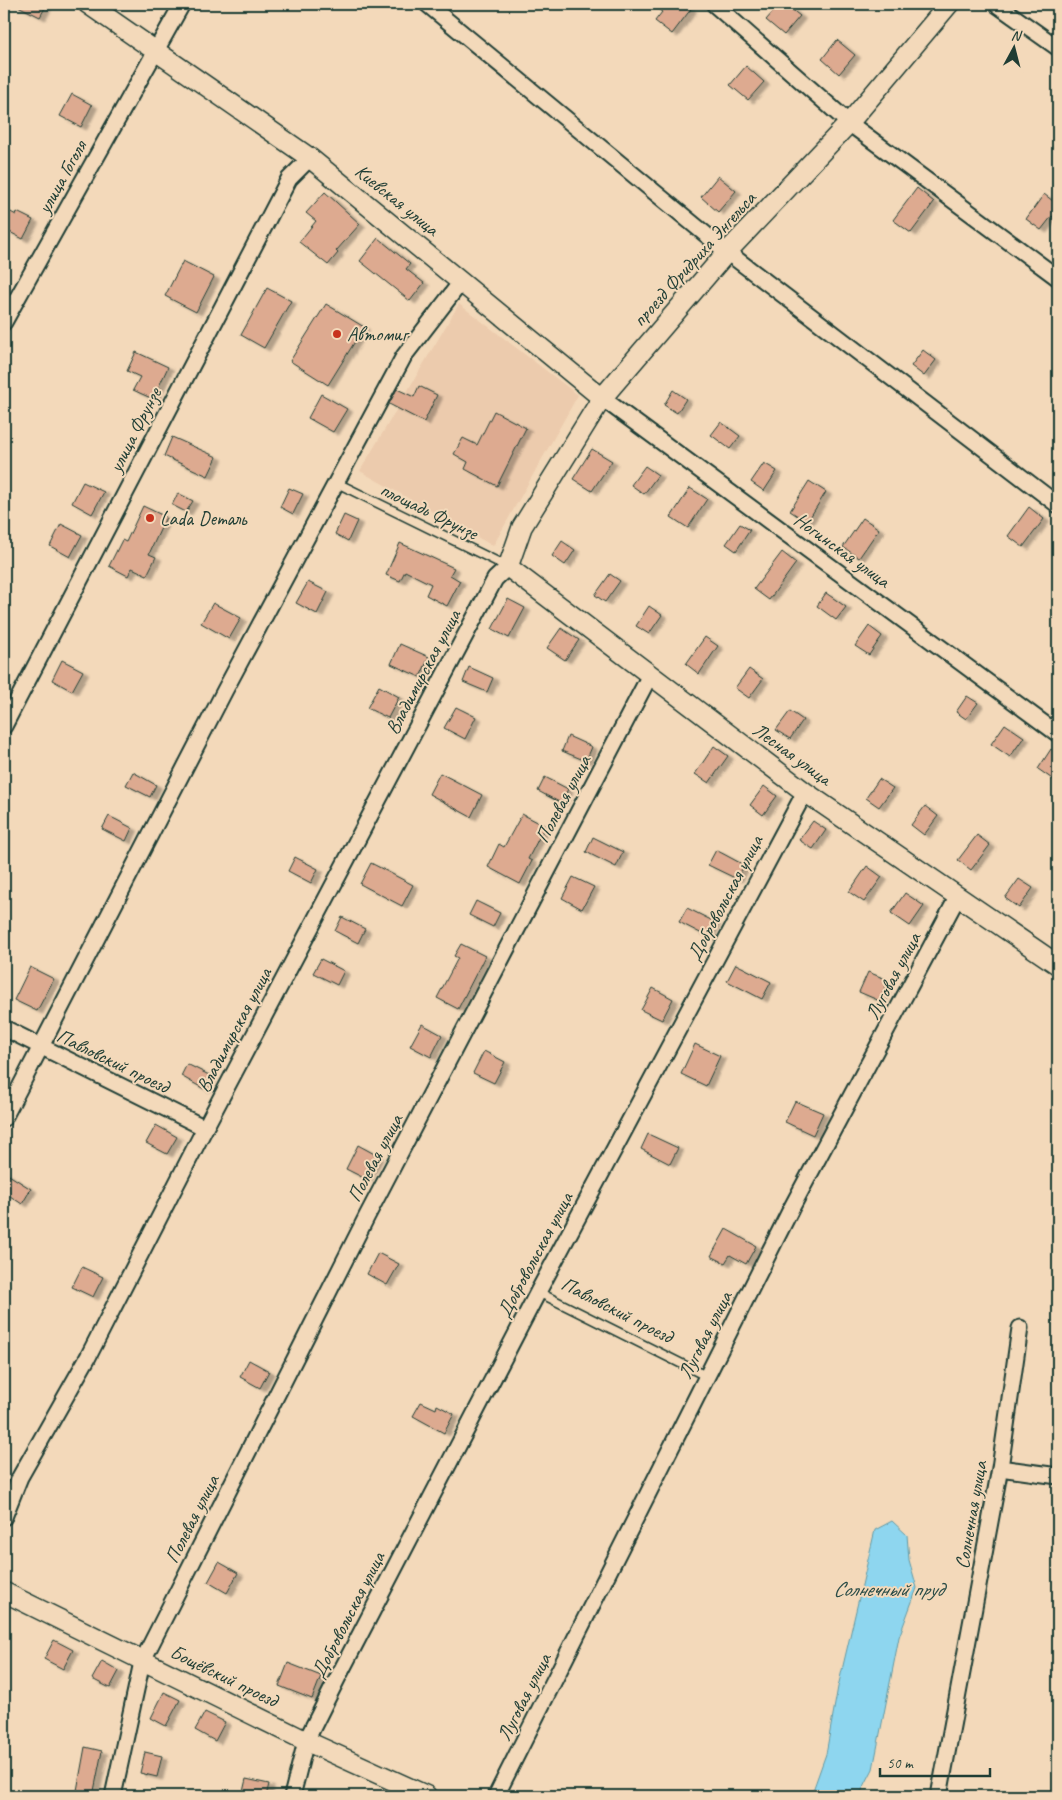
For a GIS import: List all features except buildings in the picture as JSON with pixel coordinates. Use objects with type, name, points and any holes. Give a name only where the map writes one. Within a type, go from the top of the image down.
[{"type":"street","name":"Киевская улица","points":[[88,4],[310,158],[602,398]]},
{"type":"street","name":"улица Гоголя","points":[[4,322],[182,4]]},
{"type":"street","points":[[426,4],[727,252],[1058,505]]},
{"type":"street","points":[[714,4],[849,123],[1058,278]]},
{"type":"street","name":"проезд Фридриха Энгельса","points":[[508,567],[522,527],[602,398],[727,252],[849,123],[949,4]]},
{"type":"street","points":[[996,4],[1058,48]]},
{"type":"street","name":"улица Фрунзе","points":[[4,726],[289,179],[310,158]]},
{"type":"street","points":[[4,1118],[225,690],[404,356],[461,282]]},
{"type":"street","name":"Ногинская улица","points":[[602,398],[1058,734]]},
{"type":"street","name":"Лесная улица","points":[[508,567],[804,792],[1058,965]]},
{"type":"street","name":"Владимирская улица","points":[[4,1517],[20,1477],[88,1357],[205,1128],[495,579],[508,567]]},
{"type":"street","name":"Полевая улица","points":[[113,1796],[142,1662],[372,1208],[650,675]]},
{"type":"street","name":"Добровольская улица","points":[[292,1796],[306,1741],[538,1292],[804,792]]},
{"type":"street","name":"Луговая улица","points":[[496,1796],[792,1206],[958,896]]},
{"type":"street","name":"Павловский проезд","points":[[4,1028],[40,1048],[205,1128]]},
{"type":"street","name":"Солнечная улица","points":[[940,1796],[1000,1468],[1020,1328]]},
{"type":"street","points":[[1000,1468],[1058,1476]]},
{"type":"street","name":"Бощёвский проезд","points":[[4,1592],[142,1662],[306,1741],[427,1796]]},
{"type":"lane","name":"площадь Фрунзе","points":[[337,483],[508,567]]},
{"type":"lane","name":"Павловский проезд","points":[[538,1292],[706,1376]]},
{"type":"shaded area","points":[[459,304],[578,395],[493,546],[360,471]]},
{"type":"water","name":"Солнечный пруд","points":[[892,1521],[907,1535],[909,1560],[917,1588],[899,1637],[873,1769],[859,1796],[811,1796],[826,1754],[838,1687],[875,1530]]},
{"type":"place","name":"Автомиг","points":[[337,334]]},
{"type":"place","name":"Lada Dеталь","points":[[150,518]]}]
